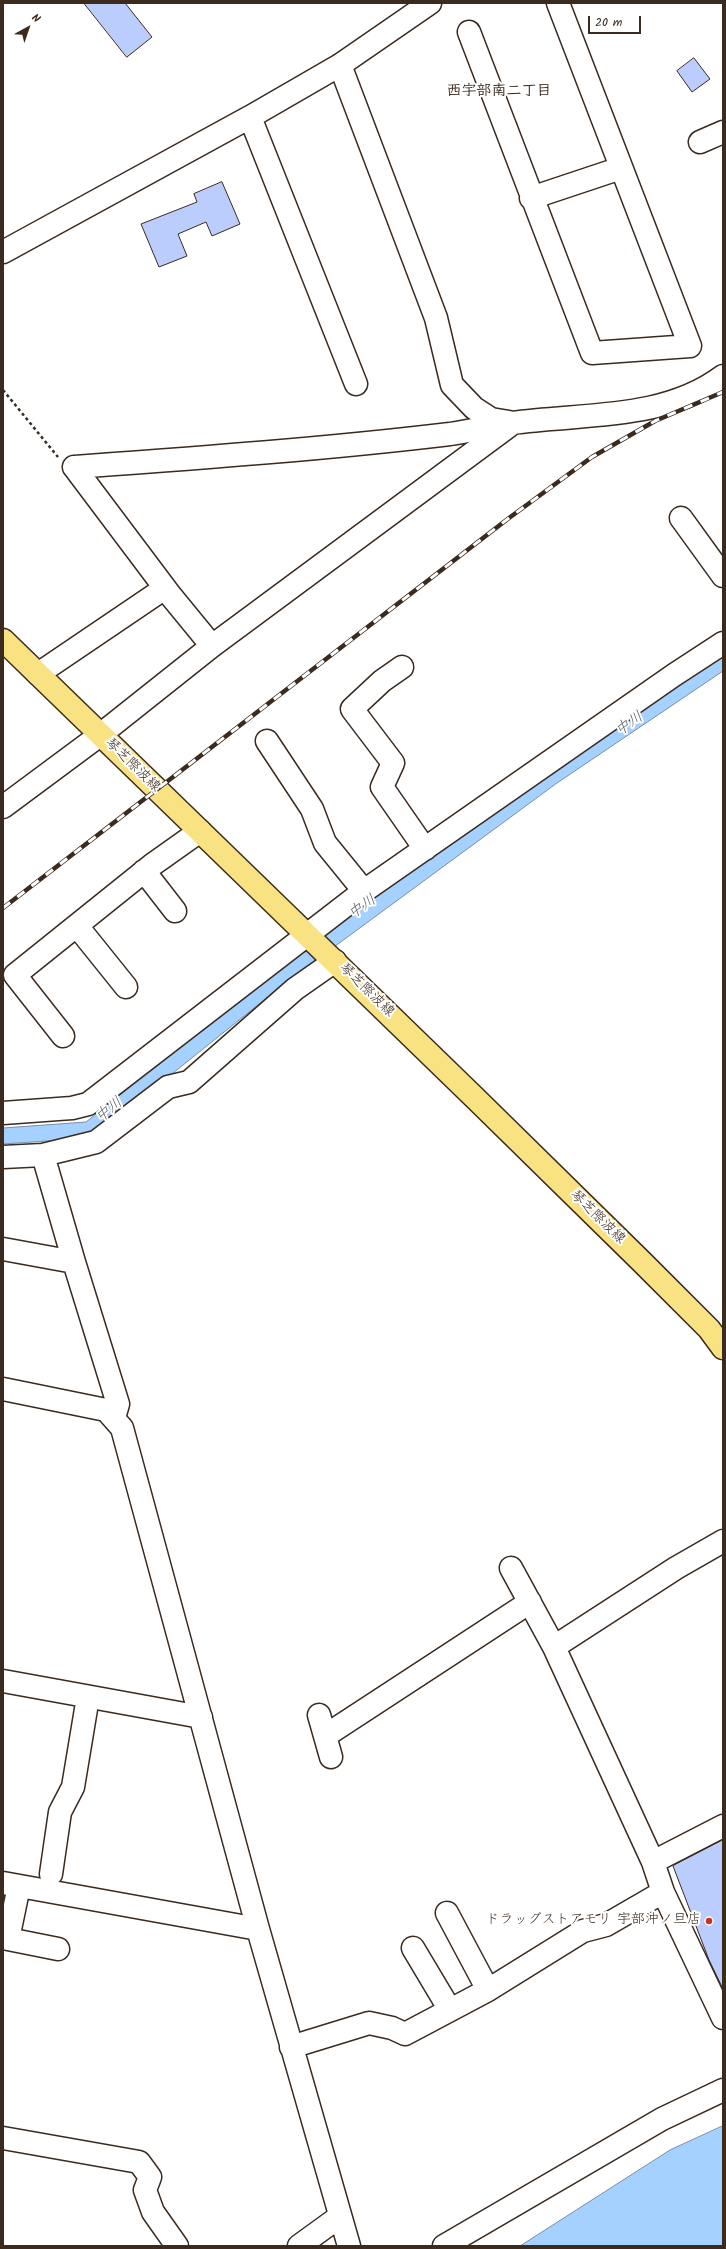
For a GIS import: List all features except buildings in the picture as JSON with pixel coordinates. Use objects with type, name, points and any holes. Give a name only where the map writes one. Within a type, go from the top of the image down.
[{"type":"main road","name":"琴芝際波線","points":[[4,643],[333,959],[642,1262],[709,1329],[723,1348]]},
{"type":"street","points":[[469,32],[531,198],[592,354],[690,346],[558,3]]},
{"type":"street","points":[[3,252],[250,117],[340,65],[427,4]]},
{"type":"street","points":[[340,65],[436,318],[452,385],[474,408],[491,419],[513,423]]},
{"type":"street","points":[[250,117],[356,384]]},
{"type":"street","points":[[700,142],[723,132]]},
{"type":"street","points":[[531,198],[621,168]]},
{"type":"street","points":[[74,467],[248,454],[452,434],[513,423],[649,408],[674,401],[714,383],[723,376]]},
{"type":"street","points":[[3,807],[100,735],[212,646],[513,423]]},
{"type":"street","points":[[74,467],[165,588],[212,646]]},
{"type":"street","points":[[681,518],[723,576]]},
{"type":"street","points":[[38,674],[165,588]]},
{"type":"street","points":[[3,1113],[72,1108],[88,1104],[121,1084],[310,937],[364,891],[674,675],[723,643]]},
{"type":"street","points":[[402,667],[382,681],[352,709],[393,763],[382,787],[425,849]]},
{"type":"street","points":[[267,742],[312,809],[325,843],[364,891]]},
{"type":"street","points":[[63,1036],[15,975],[144,871],[200,832]]},
{"type":"street","points":[[144,871],[176,911]]},
{"type":"street","points":[[77,926],[126,987]]},
{"type":"street","points":[[3,1157],[43,1155],[96,1142],[168,1087],[189,1082],[295,989],[333,959]]},
{"type":"street","points":[[121,1084],[140,1107]]},
{"type":"street","points":[[43,1155],[118,1404],[114,1418]]},
{"type":"street","points":[[3,1249],[74,1262]]},
{"type":"street","points":[[3,1389],[106,1410],[122,1428],[258,1929],[339,2217],[349,2246]]},
{"type":"street","points":[[554,1647],[676,1568],[723,1541]]},
{"type":"street","points":[[511,1568],[554,1647],[653,1862],[663,1892],[723,2018]]},
{"type":"street","points":[[325,1736],[530,1602]]},
{"type":"street","points":[[3,1681],[201,1717]]},
{"type":"street","points":[[51,1874],[60,1812],[73,1788],[88,1697]]},
{"type":"street","points":[[319,1714],[331,1757]]},
{"type":"street","points":[[653,1862],[723,1826]]},
{"type":"street","points":[[58,1949],[6,1939],[11,1885],[258,1929]]},
{"type":"street","points":[[291,2047],[369,2023],[392,2028],[405,2034],[488,1990],[583,1931],[606,1925],[663,1892]]},
{"type":"street","points":[[447,1913],[488,1990]]},
{"type":"street","points":[[413,1948],[450,2010]]},
{"type":"street","points":[[444,2246],[662,2119],[723,2090]]},
{"type":"street","points":[[3,2138],[139,2162],[150,2176],[145,2190],[153,2212],[177,2246]]},
{"type":"street","points":[[299,2246],[339,2217]]},
{"type":"path","points":[[3,390],[66,467],[74,467]]},
{"type":"water","name":"中川","points":[[723,655],[723,671],[557,783],[289,980],[92,1138],[3,1144],[3,1128],[86,1122],[336,924],[643,705]]},
{"type":"water","points":[[723,2126],[723,2246],[520,2246],[670,2150]]},
{"type":"railway","points":[[3,908],[509,518],[592,457],[655,421],[723,392]]},
{"type":"place","name":"ドラッグストアモリ 宇部沖ノ旦店","points":[[709,1921]]},
{"type":"district","name":"西宇部南二丁目","points":[[499,92]]}]
